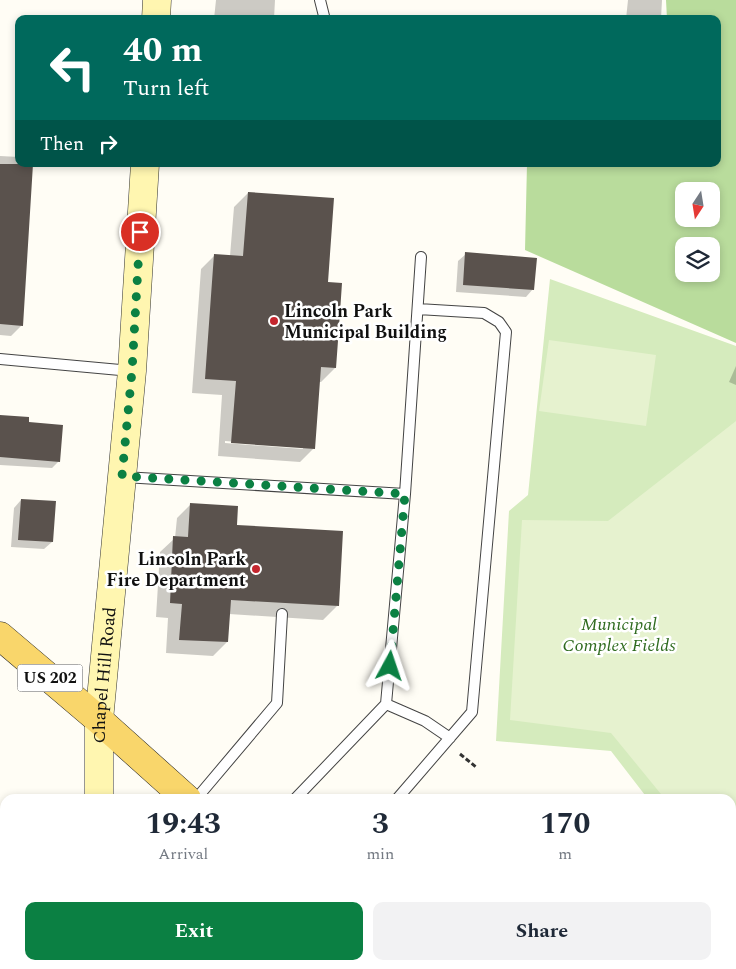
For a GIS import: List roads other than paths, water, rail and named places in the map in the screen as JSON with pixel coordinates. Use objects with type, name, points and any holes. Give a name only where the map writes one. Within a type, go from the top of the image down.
[{"type":"main road","points":[[156,15],[157,0]]},
{"type":"main road","name":"Chapel Hill Road","points":[[98,794],[99,720],[132,371],[145,167]]},
{"type":"main road","name":"US 202","points":[[0,636],[99,720],[181,794]]},
{"type":"lane","points":[[320,0],[324,15]]},
{"type":"lane","points":[[300,794],[386,704],[405,494],[421,257]]},
{"type":"lane","points":[[401,794],[472,712],[506,332],[499,322],[484,313],[418,309]]},
{"type":"lane","points":[[0,359],[132,371]]},
{"type":"lane","points":[[122,476],[405,494]]},
{"type":"lane","points":[[200,794],[278,703],[282,614]]},
{"type":"lane","points":[[386,704],[425,721],[450,738]]},
{"type":"place","name":"Lincoln Park Municipal Building","points":[[274,321]]},
{"type":"place","name":"Lincoln Park Fire Department","points":[[256,569]]},
{"type":"park label","name":"Municipal Complex Fields","points":[[619,634]]}]
